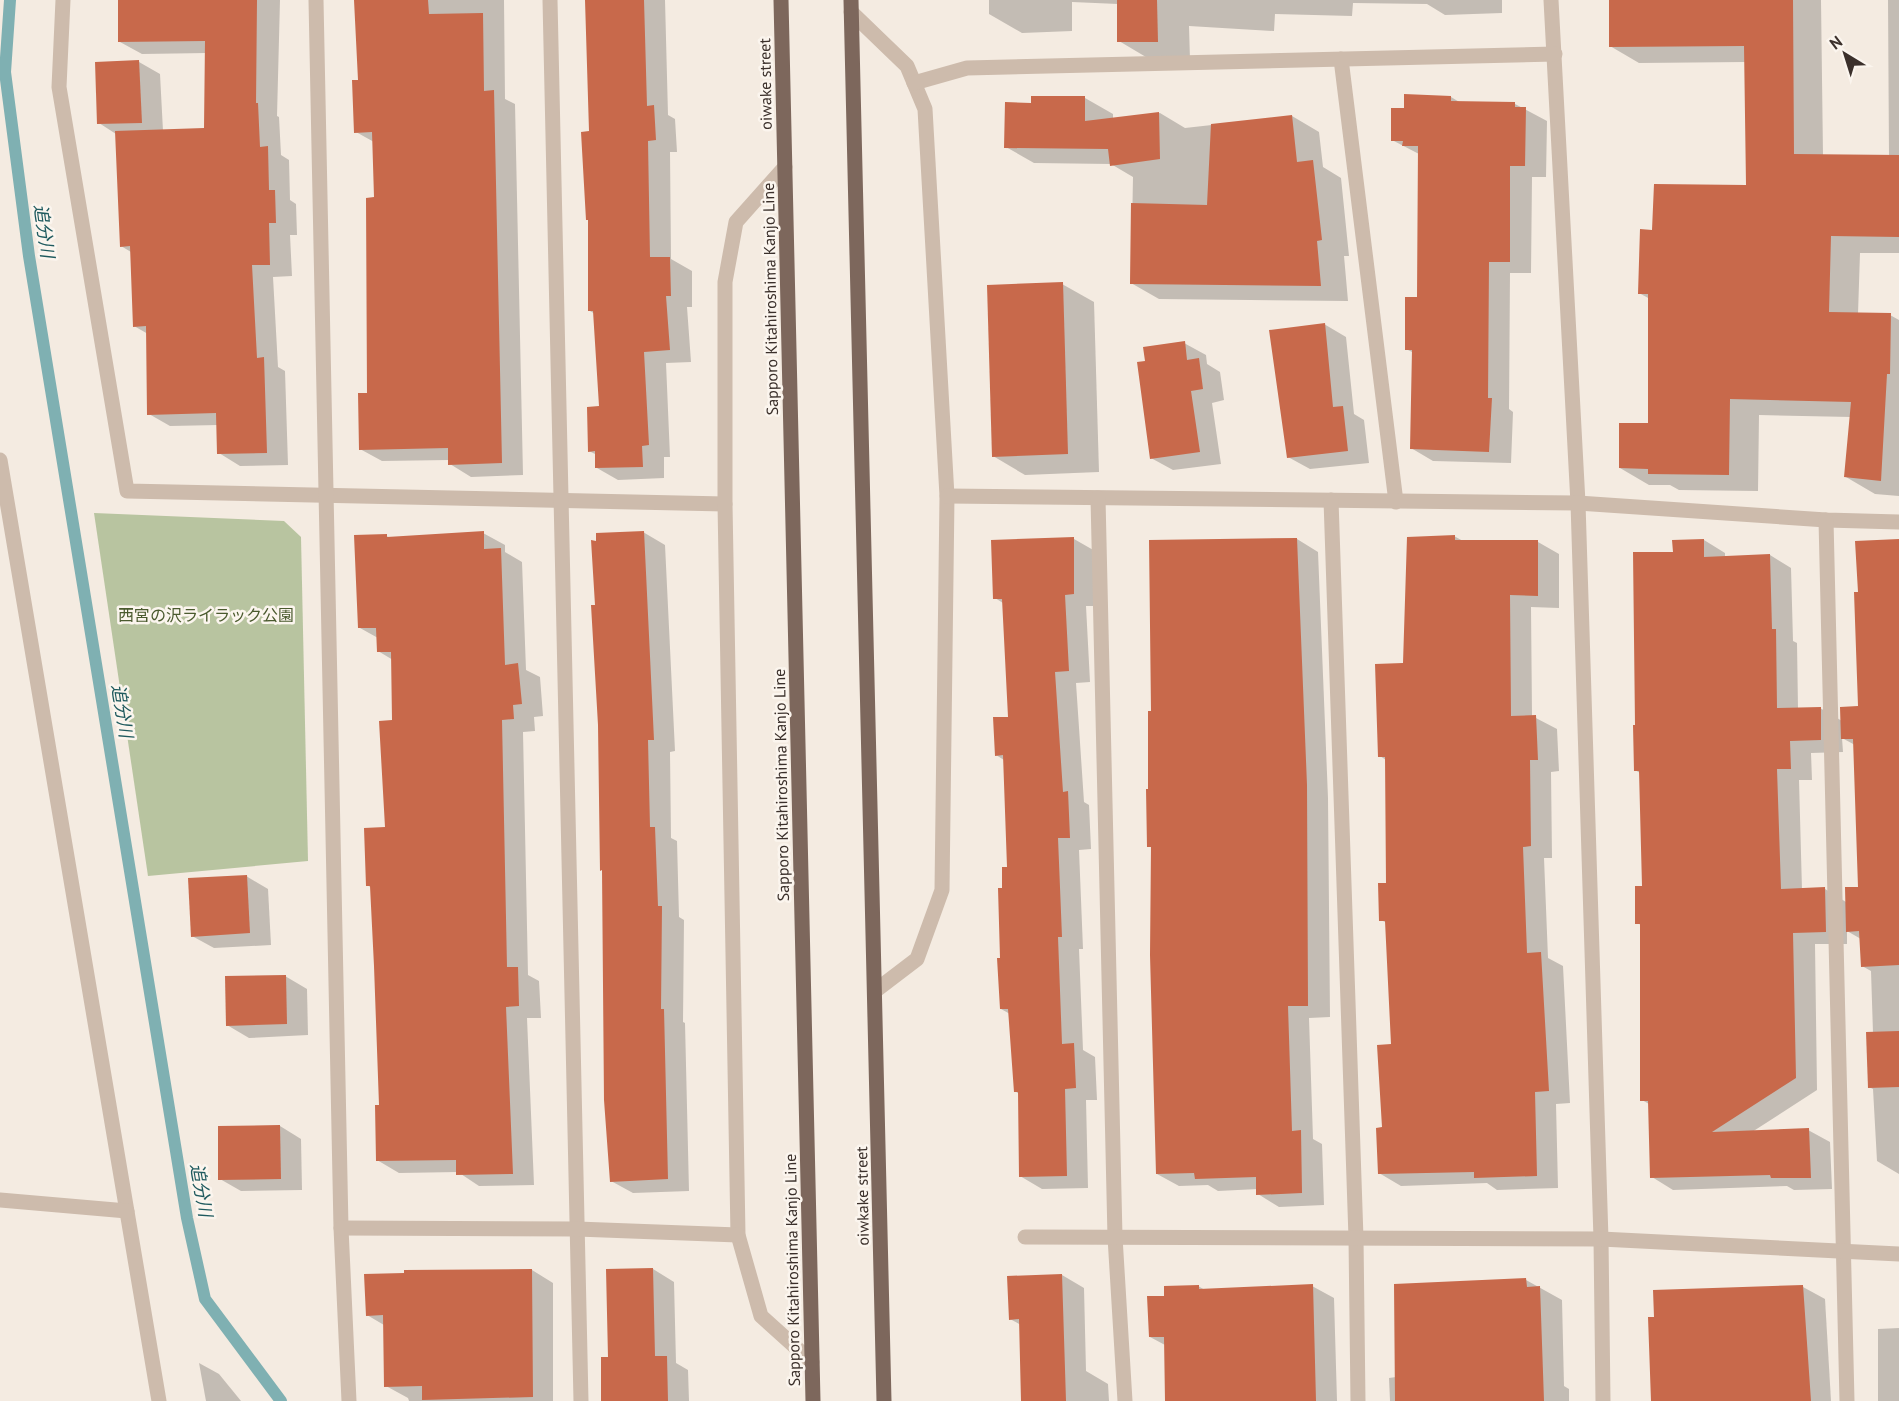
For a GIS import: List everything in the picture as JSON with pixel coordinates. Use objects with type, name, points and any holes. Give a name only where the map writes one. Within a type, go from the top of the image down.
[{"type":"main road","name":"oiwake street","points":[[781,0],[785,167]]},
{"type":"main road","points":[[851,6],[874,991]]},
{"type":"main road","name":"Sapporo Kitahiroshima Kanjo Line","points":[[785,167],[813,1401]]},
{"type":"main road","name":"oiwkake street","points":[[874,991],[884,1401]]},
{"type":"street","points":[[63,0],[59,87],[127,491],[324,498],[725,504]]},
{"type":"street","points":[[316,0],[324,498],[341,1228],[349,1401]]},
{"type":"street","points":[[550,0],[581,1401]]},
{"type":"street","points":[[1551,0],[1578,503],[1603,1401]]},
{"type":"street","points":[[851,6],[907,66],[925,109],[947,496],[942,890],[917,959],[874,991]]},
{"type":"street","points":[[914,83],[966,68],[1555,54]]},
{"type":"street","points":[[1341,59],[1396,502]]},
{"type":"street","points":[[785,167],[736,222],[725,282],[725,504],[738,1235],[761,1316],[812,1362]]},
{"type":"street","points":[[0,460],[159,1401]]},
{"type":"street","points":[[947,496],[1578,503],[1826,520],[1899,522]]},
{"type":"street","points":[[1098,498],[1115,1238],[1125,1401]]},
{"type":"street","points":[[1330,500],[1356,1238],[1358,1401]]},
{"type":"street","points":[[1826,520],[1847,1401]]},
{"type":"street","points":[[0,1200],[127,1211]]},
{"type":"street","points":[[341,1228],[578,1229],[738,1235]]},
{"type":"street","points":[[1025,1237],[1600,1239],[1899,1254]]},
{"type":"green space","name":"西宮の沢ライラック公園","points":[[94,513],[284,521],[301,537],[308,861],[148,876]]},
{"type":"building","points":[[118,0],[257,0],[256,103],[258,103],[260,147],[268,146],[269,190],[275,190],[276,223],[269,223],[270,265],[252,265],[257,358],[264,357],[267,453],[217,454],[216,413],[147,415],[146,326],[133,327],[130,246],[120,247],[115,131],[204,128],[205,41],[118,42]]},
{"type":"building","points":[[354,0],[428,0],[429,14],[483,13],[484,91],[494,90],[502,463],[448,465],[448,448],[359,450],[358,393],[367,393],[366,198],[374,197],[372,132],[354,133],[352,80],[358,80]]},
{"type":"building","points":[[585,0],[644,0],[647,106],[654,105],[656,140],[648,141],[650,257],[670,257],[671,296],[666,296],[670,350],[644,352],[649,445],[642,446],[643,467],[595,468],[595,451],[588,452],[587,407],[599,406],[593,311],[588,311],[588,220],[586,220],[581,132],[589,131]]},
{"type":"building","points":[[1117,0],[1157,0],[1158,42],[1117,42]]},
{"type":"building","points":[[1609,0],[1793,0],[1794,154],[1899,155],[1899,237],[1831,236],[1829,312],[1891,313],[1890,374],[1887,374],[1881,481],[1844,477],[1851,402],[1730,399],[1729,475],[1648,474],[1648,469],[1619,468],[1619,423],[1648,423],[1648,294],[1638,294],[1640,229],[1652,230],[1654,184],[1746,185],[1744,46],[1609,47]]},
{"type":"building","points":[[139,60],[142,123],[97,124],[95,62]]},
{"type":"building","points":[[1404,94],[1451,96],[1451,101],[1515,102],[1515,107],[1526,107],[1525,166],[1510,166],[1510,262],[1489,262],[1488,398],[1492,398],[1489,452],[1410,449],[1412,350],[1405,350],[1405,297],[1417,297],[1418,146],[1402,146],[1403,141],[1391,141],[1391,108],[1404,108]]},
{"type":"building","points":[[1031,96],[1085,96],[1085,121],[1159,112],[1160,159],[1110,166],[1108,149],[1004,148],[1005,102],[1031,103]]},
{"type":"building","points":[[1292,115],[1297,162],[1313,160],[1322,240],[1317,241],[1321,286],[1130,284],[1131,203],[1207,205],[1211,124]]},
{"type":"building","points":[[1063,282],[1068,454],[992,457],[987,285]]},
{"type":"building","points":[[1325,323],[1333,407],[1343,406],[1348,451],[1287,458],[1269,330]]},
{"type":"building","points":[[1185,341],[1187,360],[1199,358],[1203,389],[1191,391],[1200,452],[1150,459],[1137,362],[1145,361],[1143,347]]},
{"type":"building","points":[[484,531],[484,549],[501,548],[505,665],[518,663],[522,704],[513,705],[514,719],[502,720],[507,967],[518,967],[519,1006],[506,1007],[513,1174],[456,1175],[456,1160],[376,1161],[375,1105],[379,1105],[374,966],[370,886],[366,886],[364,828],[385,827],[379,721],[392,720],[391,652],[377,652],[376,628],[358,628],[354,535],[387,534],[387,537]]},
{"type":"building","points":[[644,531],[654,740],[648,740],[650,827],[655,827],[658,906],[662,906],[661,1009],[664,1009],[668,1179],[610,1182],[604,1100],[602,870],[600,871],[598,725],[591,605],[595,605],[591,540],[596,541],[596,533]]},
{"type":"building","points":[[1455,535],[1455,540],[1538,540],[1538,596],[1510,595],[1511,716],[1536,715],[1538,760],[1530,760],[1531,846],[1523,847],[1527,953],[1541,952],[1549,1091],[1535,1092],[1537,1176],[1474,1178],[1474,1172],[1378,1174],[1376,1128],[1382,1127],[1377,1045],[1391,1044],[1385,921],[1379,921],[1378,883],[1386,883],[1385,757],[1378,757],[1375,664],[1403,663],[1407,537]]},
{"type":"building","points":[[1074,537],[1074,594],[1065,595],[1069,671],[1055,672],[1063,792],[1068,791],[1070,838],[1058,838],[1062,937],[1058,937],[1062,1044],[1074,1043],[1076,1088],[1065,1089],[1067,1176],[1019,1177],[1018,1092],[1014,1092],[1008,1009],[1000,1009],[997,958],[1000,958],[998,888],[1002,888],[1002,867],[1007,867],[1003,755],[995,756],[993,717],[1008,717],[1002,599],[993,599],[991,540]]},
{"type":"building","points":[[1297,538],[1307,785],[1308,1006],[1288,1006],[1292,1131],[1301,1130],[1302,1193],[1256,1195],[1256,1177],[1195,1179],[1194,1173],[1156,1174],[1150,955],[1151,847],[1147,847],[1146,789],[1148,789],[1148,711],[1151,711],[1149,540]]},
{"type":"building","points":[[1704,539],[1704,557],[1770,554],[1772,629],[1776,629],[1777,708],[1821,707],[1821,740],[1790,741],[1791,769],[1777,769],[1781,889],[1825,887],[1826,932],[1793,933],[1796,1078],[1712,1132],[1809,1128],[1811,1178],[1771,1178],[1770,1175],[1650,1178],[1648,1101],[1640,1101],[1640,924],[1635,924],[1635,886],[1642,886],[1639,771],[1634,771],[1633,552],[1673,552],[1672,540]]},
{"type":"building","points":[[1899,539],[1899,965],[1861,967],[1859,931],[1846,932],[1845,887],[1858,887],[1853,739],[1841,739],[1840,707],[1858,706],[1854,592],[1858,592],[1855,541]]},
{"type":"building","points":[[247,875],[250,933],[191,937],[188,878]]},
{"type":"building","points":[[286,975],[287,1024],[226,1026],[225,976]]},
{"type":"building","points":[[1899,1031],[1899,1087],[1868,1088],[1866,1032]]},
{"type":"building","points":[[280,1125],[281,1179],[218,1180],[218,1126]]},
{"type":"building","points":[[653,1268],[655,1356],[667,1356],[668,1401],[601,1401],[601,1357],[608,1357],[606,1269]]},
{"type":"building","points":[[532,1269],[533,1397],[422,1400],[422,1386],[384,1387],[383,1315],[366,1316],[364,1274],[404,1273],[404,1270]]},
{"type":"building","points":[[1062,1274],[1066,1401],[1021,1401],[1019,1319],[1009,1320],[1007,1276]]},
{"type":"building","points":[[1526,1278],[1527,1287],[1540,1286],[1544,1401],[1395,1401],[1394,1284]]},
{"type":"building","points":[[1313,1284],[1316,1401],[1165,1401],[1164,1337],[1149,1337],[1147,1296],[1164,1296],[1164,1286],[1199,1285],[1199,1289]]},
{"type":"building","points":[[1803,1285],[1811,1401],[1651,1401],[1648,1317],[1654,1317],[1653,1290]]},
{"type":"waterway","name":"追分川","points":[[10,0],[5,72],[29,256],[187,1218],[205,1299],[281,1401]]}]
